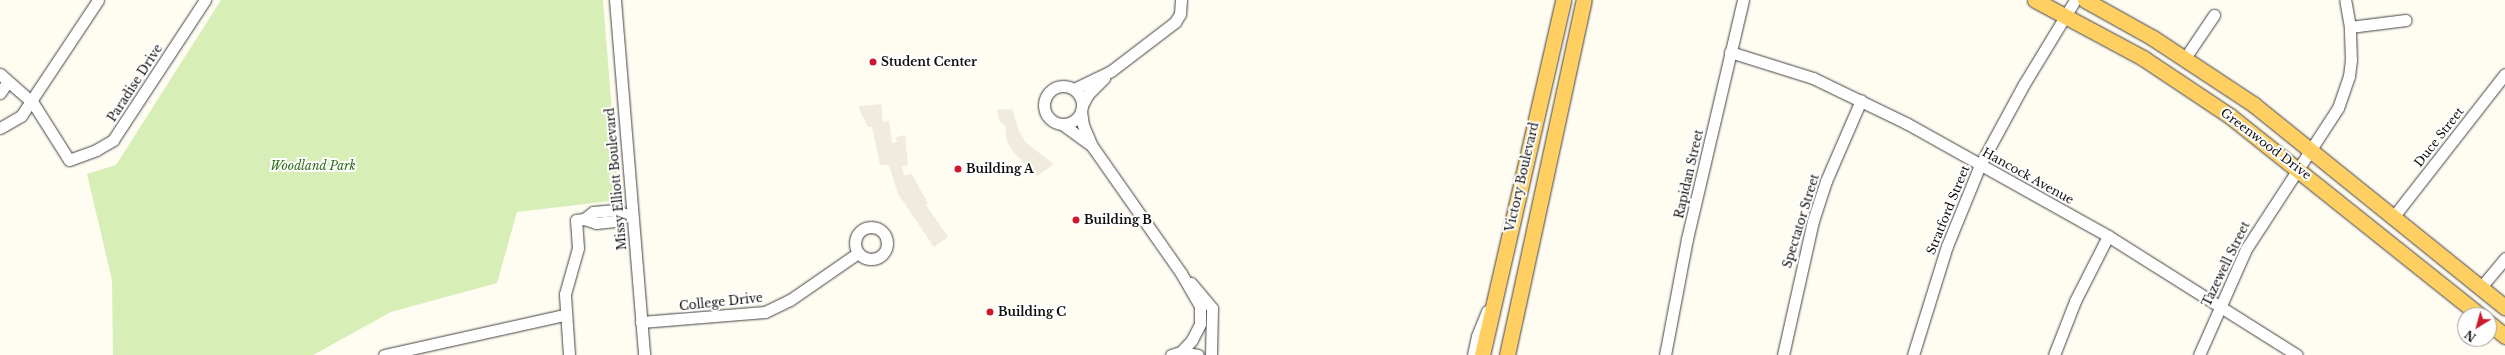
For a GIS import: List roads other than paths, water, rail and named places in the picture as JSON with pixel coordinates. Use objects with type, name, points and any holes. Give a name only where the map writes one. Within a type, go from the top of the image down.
[{"type":"main road","name":"Victory Boulevard","points":[[1482,355],[1563,0]]},
{"type":"main road","name":"Victory Boulevard","points":[[1507,355],[1584,0]]},
{"type":"main road","name":"Greenwood Drive","points":[[2035,0],[2066,16],[2172,77],[2230,116],[2469,307]]},
{"type":"main road","name":"Greenwood Drive","points":[[2085,0],[2185,58],[2253,104],[2394,216],[2505,307]]},
{"type":"street","points":[[0,128],[16,121],[31,102],[98,0]]},
{"type":"street","name":"Paradise Drive","points":[[31,102],[69,160],[96,150],[113,140],[205,0]]},
{"type":"street","name":"Missy Elliott Boulevard","points":[[614,0],[629,215],[644,355]]},
{"type":"street","points":[[1062,124],[1074,121],[1088,94],[1111,70],[1175,22],[1180,14],[1182,0]]},
{"type":"street","name":"Rapidan Street","points":[[1665,355],[1687,239],[1743,0]]},
{"type":"street","name":"Stratford Street","points":[[1913,355],[1947,246],[1980,165],[2024,84],[2075,0]]},
{"type":"street","name":"Tazewell Street","points":[[2199,355],[2246,249],[2297,168],[2330,123],[2344,93],[2351,60],[2350,27],[2345,0]]},
{"type":"street","points":[[2185,58],[2214,15]]},
{"type":"street","points":[[2350,27],[2406,20]]},
{"type":"street","name":"Hancock Avenue","points":[[1730,52],[1813,78],[1861,100],[2108,236],[2297,355]]},
{"type":"street","points":[[1074,89],[1111,70]]},
{"type":"street","name":"Duce Street","points":[[2394,216],[2505,74]]},
{"type":"street","points":[[0,93],[4,78],[31,102]]},
{"type":"street","points":[[1092,146],[1062,124],[1047,116],[1044,103],[1045,96],[1049,91],[1061,85],[1074,89],[1079,94],[1083,125],[1092,146],[1181,273],[1200,306],[1200,324],[1192,340],[1176,354]]},
{"type":"street","name":"Spectator Street","points":[[1783,355],[1813,221],[1826,181],[1861,100]]},
{"type":"street","points":[[569,355],[564,294],[578,248],[580,219],[596,223],[615,222],[629,215]]},
{"type":"street","points":[[2054,355],[2075,301],[2108,236]]},
{"type":"street","name":"College Drive","points":[[641,322],[765,312],[790,300],[858,252]]},
{"type":"street","points":[[2481,287],[2505,258]]},
{"type":"street","points":[[1181,273],[1202,293],[1212,308],[1211,355]]},
{"type":"street","points":[[1473,355],[1477,336],[1497,286]]},
{"type":"street","points":[[384,355],[565,315]]},
{"type":"street","points":[[1176,354],[1198,355]]},
{"type":"place","name":"Student Center","points":[[873,62]]},
{"type":"place","name":"Building A","points":[[958,169]]},
{"type":"place","name":"Building B","points":[[1076,220]]},
{"type":"place","name":"Building C","points":[[990,312]]},
{"type":"park label","name":"Woodland Park","points":[[313,166]]}]
